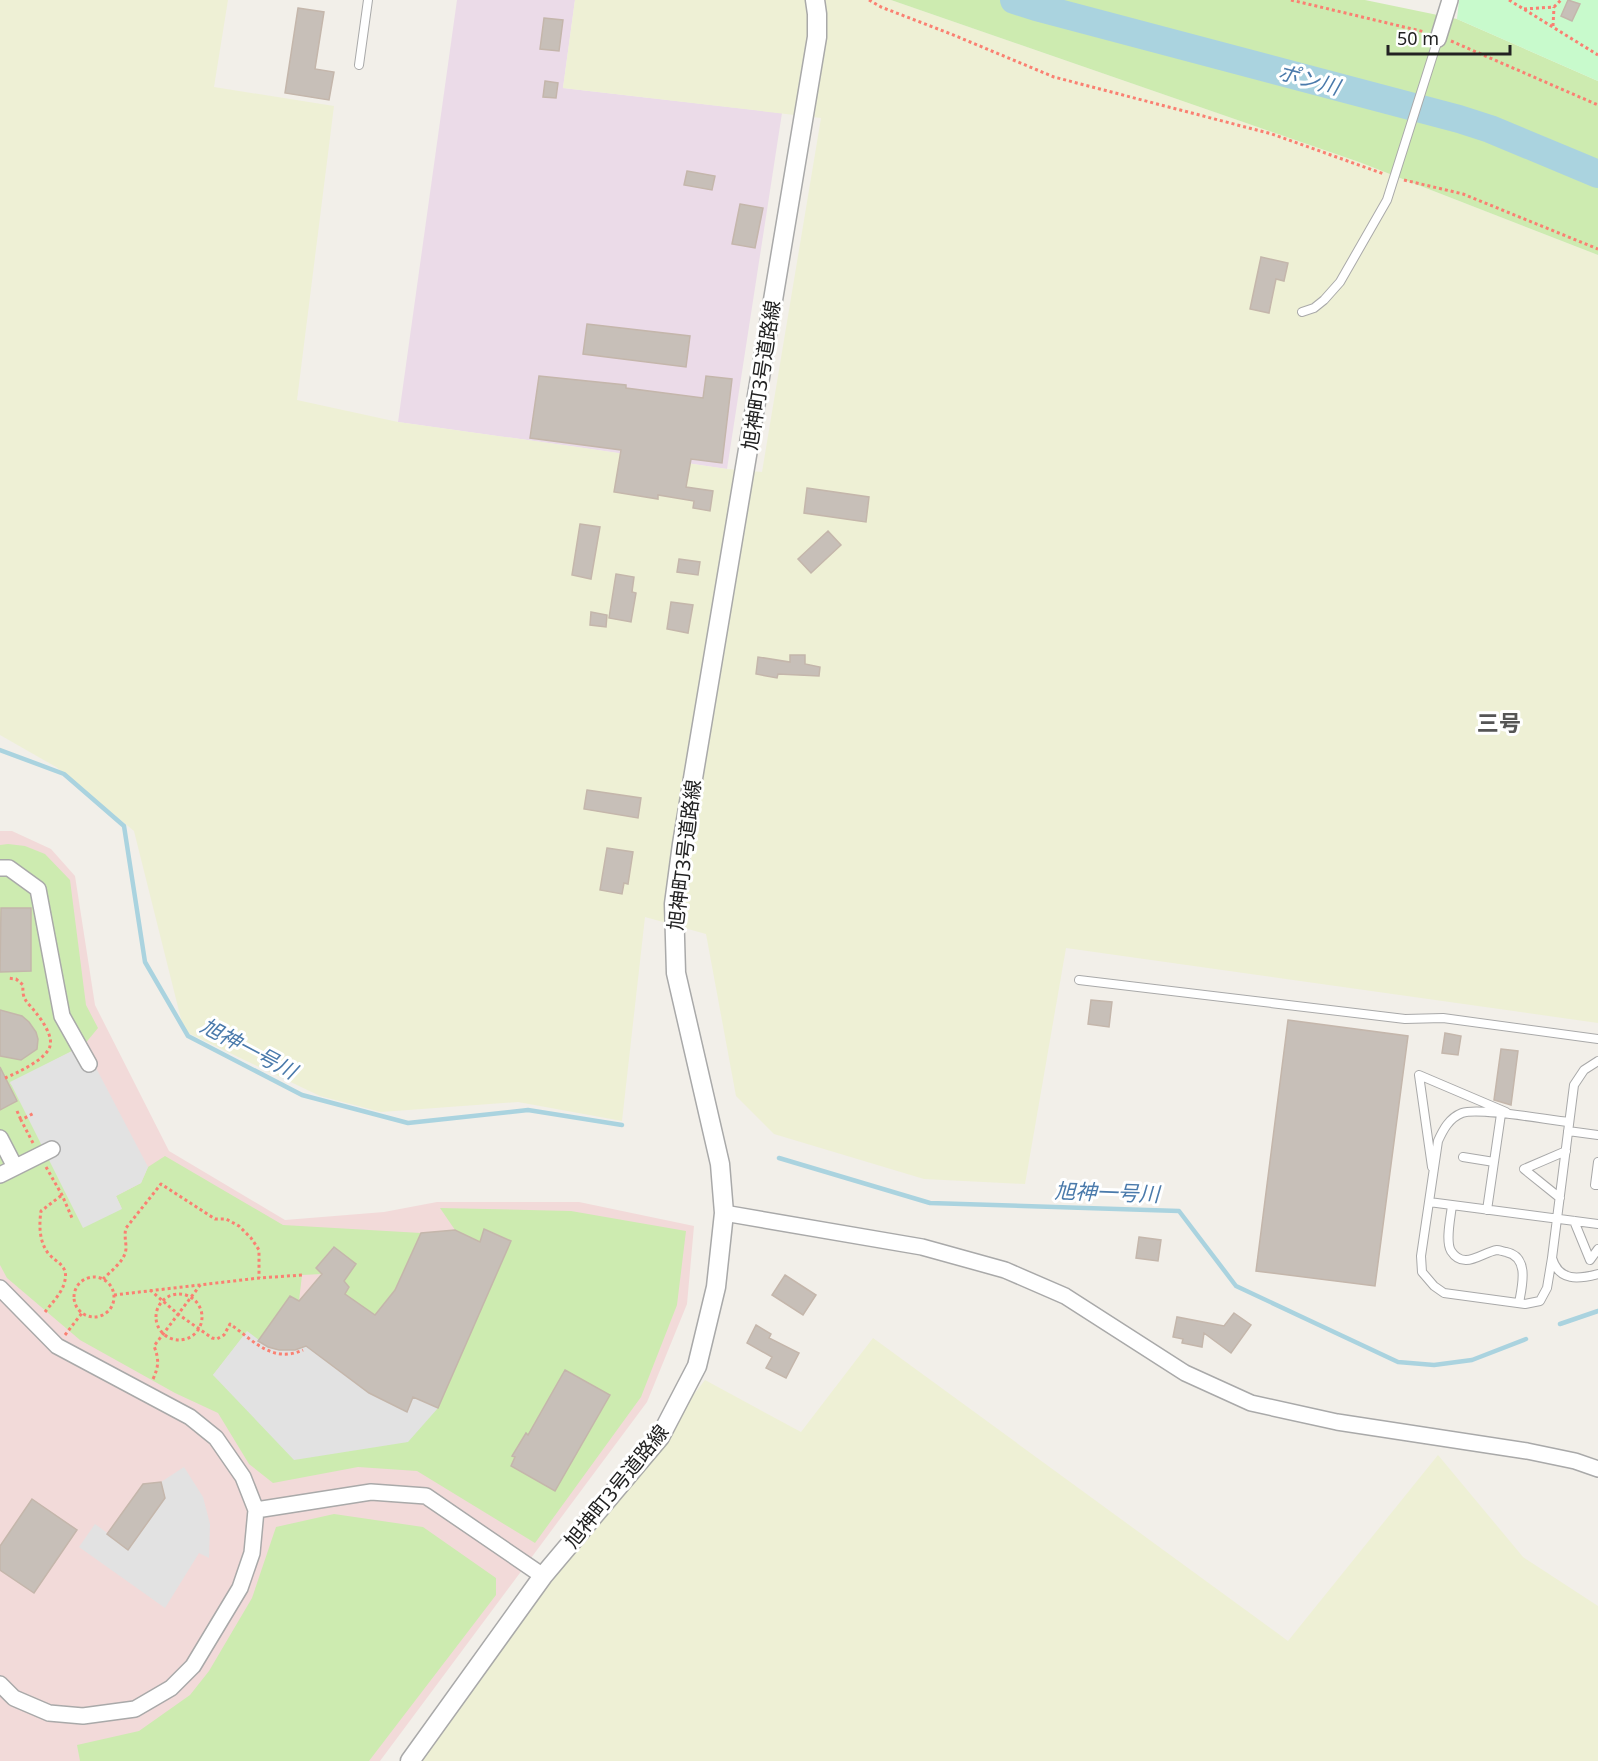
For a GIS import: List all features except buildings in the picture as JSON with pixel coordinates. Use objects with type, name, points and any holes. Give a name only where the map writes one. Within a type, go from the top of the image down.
[{"type":"street","name":"旭神町3号道路線","points":[[410,1761],[543,1576],[660,1437],[697,1366],[716,1287],[724,1213],[720,1164],[676,973],[674,904],[682,844],[817,37],[815,0]]},
{"type":"street","points":[[1438,39],[1450,0]]},
{"type":"street","points":[[0,868],[9,868],[38,889],[62,1016],[89,1064]]},
{"type":"street","points":[[0,1138],[15,1167]]},
{"type":"street","points":[[0,1175],[52,1149]]},
{"type":"street","points":[[724,1213],[922,1247],[1005,1270],[1065,1296],[1185,1373],[1251,1403],[1337,1422],[1527,1451],[1575,1461],[1598,1469]]},
{"type":"street","points":[[0,1288],[57,1346],[190,1417],[216,1438],[243,1477],[256,1510],[252,1553],[240,1588],[193,1666],[171,1688],[135,1708],[83,1716],[49,1713],[14,1698],[0,1684]]},
{"type":"street","points":[[256,1510],[371,1492],[426,1496],[543,1576]]},
{"type":"lane","points":[[359,64],[368,0]]},
{"type":"lane","points":[[1302,312],[1319,304],[1340,282],[1387,200],[1438,39]]},
{"type":"lane","points":[[1079,980],[1404,1019],[1443,1018],[1598,1039]]},
{"type":"lane","points":[[1598,1060],[1584,1070],[1574,1084],[1569,1127],[1560,1198],[1558,1219],[1552,1258],[1547,1288],[1540,1301],[1525,1304],[1444,1293],[1434,1286],[1422,1272],[1421,1256],[1432,1174],[1438,1141],[1444,1126],[1461,1113],[1478,1111],[1515,1116],[1569,1127],[1598,1135]]},
{"type":"lane","points":[[1432,1174],[1419,1076],[1515,1116]]},
{"type":"lane","points":[[1487,1210],[1501,1114]]},
{"type":"lane","points":[[1560,1198],[1524,1169],[1566,1151]]},
{"type":"lane","points":[[1463,1157],[1494,1162]]},
{"type":"lane","points":[[1598,1162],[1595,1185],[1598,1185]]},
{"type":"lane","points":[[1429,1202],[1598,1224]]},
{"type":"lane","points":[[1452,1205],[1448,1239],[1451,1251],[1461,1259],[1474,1260],[1498,1250],[1513,1254],[1522,1264],[1523,1279],[1519,1303]]},
{"type":"lane","points":[[1574,1221],[1590,1260],[1598,1250]]},
{"type":"lane","points":[[1552,1258],[1555,1266],[1565,1276],[1580,1278],[1598,1274]]},
{"type":"path","points":[[870,0],[881,7],[1054,77],[1272,134],[1394,178],[1462,194],[1598,249]]},
{"type":"path","points":[[1509,0],[1598,55]]},
{"type":"path","points":[[1552,26],[1554,7],[1561,0]]},
{"type":"path","points":[[1522,9],[1554,7]]},
{"type":"path","points":[[5,1078],[34,1063],[45,1055],[50,1047],[50,1036],[40,1018],[24,1000],[23,985],[16,979],[7,978]]},
{"type":"path","points":[[17,1110],[21,1120]]},
{"type":"path","points":[[103,1280],[125,1255],[126,1228],[161,1184],[215,1219],[226,1219],[239,1226],[259,1250],[259,1278]]},
{"type":"path","points":[[35,1324],[64,1287],[66,1276],[63,1265],[48,1253],[39,1226],[41,1211],[62,1195]]},
{"type":"path","points":[[114,1295],[302,1275]]},
{"type":"path","points":[[85,1279],[103,1280],[112,1288],[114,1295],[111,1307],[102,1315],[95,1317],[82,1313],[75,1302],[76,1289],[85,1279]]},
{"type":"path","points":[[150,1397],[159,1359],[154,1346],[201,1284]]},
{"type":"path","points":[[150,1290],[178,1314],[212,1338],[217,1339],[224,1335],[230,1324],[267,1352],[295,1354],[303,1350]]},
{"type":"path","points":[[176,1294],[183,1294],[191,1298],[200,1308],[202,1315],[198,1329],[194,1334],[182,1340],[175,1340],[163,1334],[156,1322],[158,1307],[169,1296],[176,1294]]},
{"type":"path","points":[[57,1346],[82,1313]]},
{"type":"shaded area","points":[[457,0],[575,0],[563,88],[782,113],[727,469],[398,422]]},
{"type":"shaded area","points":[[0,831],[12,831],[51,849],[75,876],[95,1005],[169,1151],[285,1220],[384,1212],[437,1202],[579,1202],[694,1226],[687,1304],[647,1402],[380,1761],[0,1761]]},
{"type":"shaded area","points":[[84,1045],[148,1167],[141,1183],[116,1196],[122,1209],[83,1228],[10,1082]]},
{"type":"shaded area","points":[[247,1331],[268,1347],[279,1350],[295,1350],[306,1346],[369,1393],[407,1412],[413,1397],[438,1408],[408,1442],[294,1460],[213,1375]]},
{"type":"shaded area","points":[[184,1467],[203,1497],[210,1524],[209,1558],[199,1553],[165,1608],[79,1547],[95,1524],[129,1549],[165,1498],[161,1482]]},
{"type":"green space","points":[[0,0],[228,0],[214,87],[334,106],[297,400],[398,422],[762,472],[821,118],[563,88],[575,0],[891,0],[1359,162],[1598,255],[1598,1023],[1066,948],[1025,1184],[924,1179],[774,1134],[736,1096],[706,934],[645,917],[622,1121],[518,1102],[381,1112],[320,1096],[184,1031],[134,831],[56,767],[0,735]]},
{"type":"green space","points":[[891,0],[1365,0],[1457,19],[1598,81],[1598,255],[1359,162]]},
{"type":"green space","points":[[1459,0],[1598,0],[1598,81],[1457,19]]},
{"type":"green space","points":[[0,845],[25,846],[45,854],[70,880],[86,1005],[98,1028],[84,1045],[10,1083],[122,1209],[116,1196],[141,1183],[148,1167],[165,1156],[283,1225],[421,1233],[395,1290],[375,1315],[345,1294],[349,1287],[344,1281],[356,1264],[333,1247],[316,1268],[322,1274],[302,1275],[299,1301],[290,1296],[258,1341],[247,1332],[213,1375],[407,1442],[511,1241],[485,1229],[480,1242],[455,1230],[440,1208],[571,1211],[686,1231],[677,1305],[641,1397],[535,1543],[417,1471],[358,1467],[273,1483],[249,1464],[218,1413],[175,1393],[80,1340],[7,1278],[0,1265]]},
{"type":"green space","points":[[873,1338],[1288,1641],[1438,1455],[1523,1557],[1598,1606],[1598,1761],[410,1761],[705,1380],[801,1432]]},
{"type":"green space","points":[[334,1514],[423,1527],[496,1578],[496,1595],[369,1761],[80,1761],[77,1745],[139,1731],[190,1695],[209,1671],[252,1598],[276,1527]]},
{"type":"waterway","name":"ポン川","points":[[1014,0],[1459,119],[1490,129],[1598,174]]},
{"type":"waterway","name":"旭神一号川","points":[[0,750],[64,774],[124,826],[145,962],[188,1036],[302,1095],[408,1123],[528,1110],[622,1125]]},
{"type":"waterway","name":"旭神一号川","points":[[779,1158],[930,1203],[1179,1211],[1236,1286],[1398,1362],[1434,1365],[1472,1360],[1526,1339]]},
{"type":"waterway","name":"旭神一号川","points":[[1560,1324],[1598,1311]]},
{"type":"district","name":"三号","points":[[1499,722]]}]
